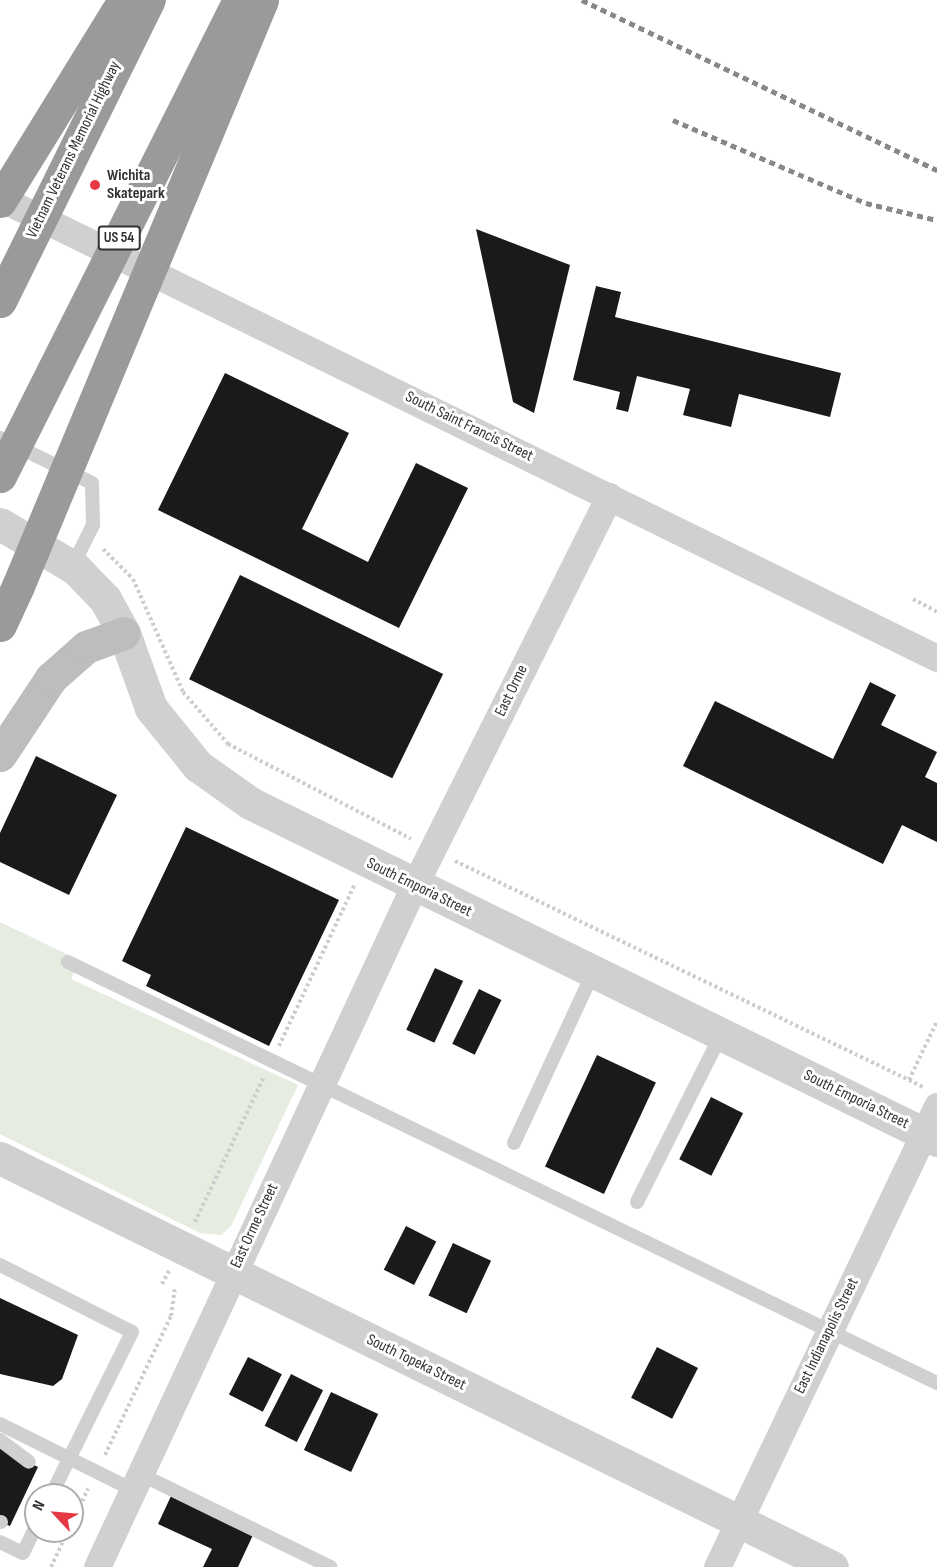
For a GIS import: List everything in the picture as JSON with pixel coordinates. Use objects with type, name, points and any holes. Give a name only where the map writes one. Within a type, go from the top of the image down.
[{"type":"highway","points":[[0,199],[124,0]]},
{"type":"highway","name":"Vietnam Veterans Memorial Highway","points":[[0,301],[149,0]]},
{"type":"highway","name":"US 54","points":[[0,476],[239,0]]},
{"type":"highway","points":[[0,625],[262,0]]},
{"type":"main road","points":[[0,755],[51,678],[86,646],[124,633]]},
{"type":"street","name":"South Saint Francis Street","points":[[0,199],[937,658]]},
{"type":"street","name":"East Orme","points":[[414,886],[609,496]]},
{"type":"street","name":"South Emporia Street","points":[[0,524],[72,567],[105,599],[124,633],[151,708],[198,766],[250,803],[414,886],[721,1035],[933,1126]]},
{"type":"street","name":"East Orme Street","points":[[98,1567],[414,886]]},
{"type":"street","name":"East Indianapolis Street","points":[[717,1567],[830,1330],[933,1126]]},
{"type":"street","name":"South Topeka Street","points":[[0,1158],[832,1567]]},
{"type":"lane","points":[[0,438],[92,483],[93,525],[72,567]]},
{"type":"lane","points":[[68,962],[937,1383]]},
{"type":"lane","points":[[514,1143],[593,973]]},
{"type":"lane","points":[[637,1202],[721,1035]]},
{"type":"lane","points":[[0,1264],[132,1332],[57,1483]]},
{"type":"lane","points":[[0,1424],[96,1473],[136,1482],[331,1567]]},
{"type":"lane","points":[[2,1445],[29,1462]]},
{"type":"lane","points":[[0,1542],[23,1553],[28,1543]]},
{"type":"path","points":[[913,599],[937,612]]},
{"type":"path","points":[[84,1498],[171,1316],[175,1289]]},
{"type":"path","points":[[51,1567],[62,1543]]},
{"type":"shaded area","points":[[0,922],[79,960],[71,979],[298,1085],[231,1226],[221,1235],[200,1233],[0,1134]]},
{"type":"building","points":[[476,229],[570,265],[534,413],[513,402]]},
{"type":"building","points":[[596,286],[621,292],[615,317],[841,373],[830,417],[739,394],[731,427],[683,415],[690,389],[637,376],[628,412],[616,409],[620,392],[573,380]]},
{"type":"building","points":[[225,373],[349,433],[302,529],[368,562],[416,463],[468,488],[399,628],[158,510]]},
{"type":"building","points":[[240,575],[443,674],[392,778],[189,679]]},
{"type":"building","points":[[870,682],[896,695],[881,725],[937,752],[925,777],[937,783],[937,842],[902,825],[883,864],[683,766],[715,701],[833,759]]},
{"type":"building","points":[[36,756],[117,795],[69,895],[0,862],[0,833]]},
{"type":"building","points":[[186,827],[339,900],[269,1046],[146,986],[151,975],[122,961]]},
{"type":"building","points":[[435,968],[463,981],[434,1043],[406,1030]]},
{"type":"building","points":[[479,989],[501,1000],[475,1055],[452,1044]]},
{"type":"building","points":[[597,1055],[656,1082],[604,1194],[545,1166]]},
{"type":"building","points":[[711,1097],[743,1113],[711,1176],[679,1159]]},
{"type":"building","points":[[406,1226],[436,1241],[414,1285],[384,1270]]},
{"type":"building","points":[[453,1243],[491,1261],[467,1313],[428,1296]]},
{"type":"building","points":[[0,1298],[78,1335],[62,1379],[53,1386],[0,1374]]},
{"type":"building","points":[[657,1347],[698,1368],[672,1419],[631,1398]]},
{"type":"building","points":[[248,1357],[282,1374],[263,1412],[229,1394]]},
{"type":"building","points":[[291,1374],[323,1390],[297,1442],[265,1426]]},
{"type":"building","points":[[331,1392],[378,1414],[351,1472],[304,1450]]},
{"type":"building","points":[[0,1448],[38,1467],[30,1483],[24,1483],[24,1496],[10,1526],[0,1522]]},
{"type":"building","points":[[171,1496],[253,1535],[238,1567],[203,1567],[212,1549],[158,1524]]},
{"type":"railway","points":[[582,0],[937,170]]},
{"type":"railway","points":[[673,120],[866,203],[937,220]]},
{"type":"place","name":"Wichita Skatepark","points":[[95,185]]}]
